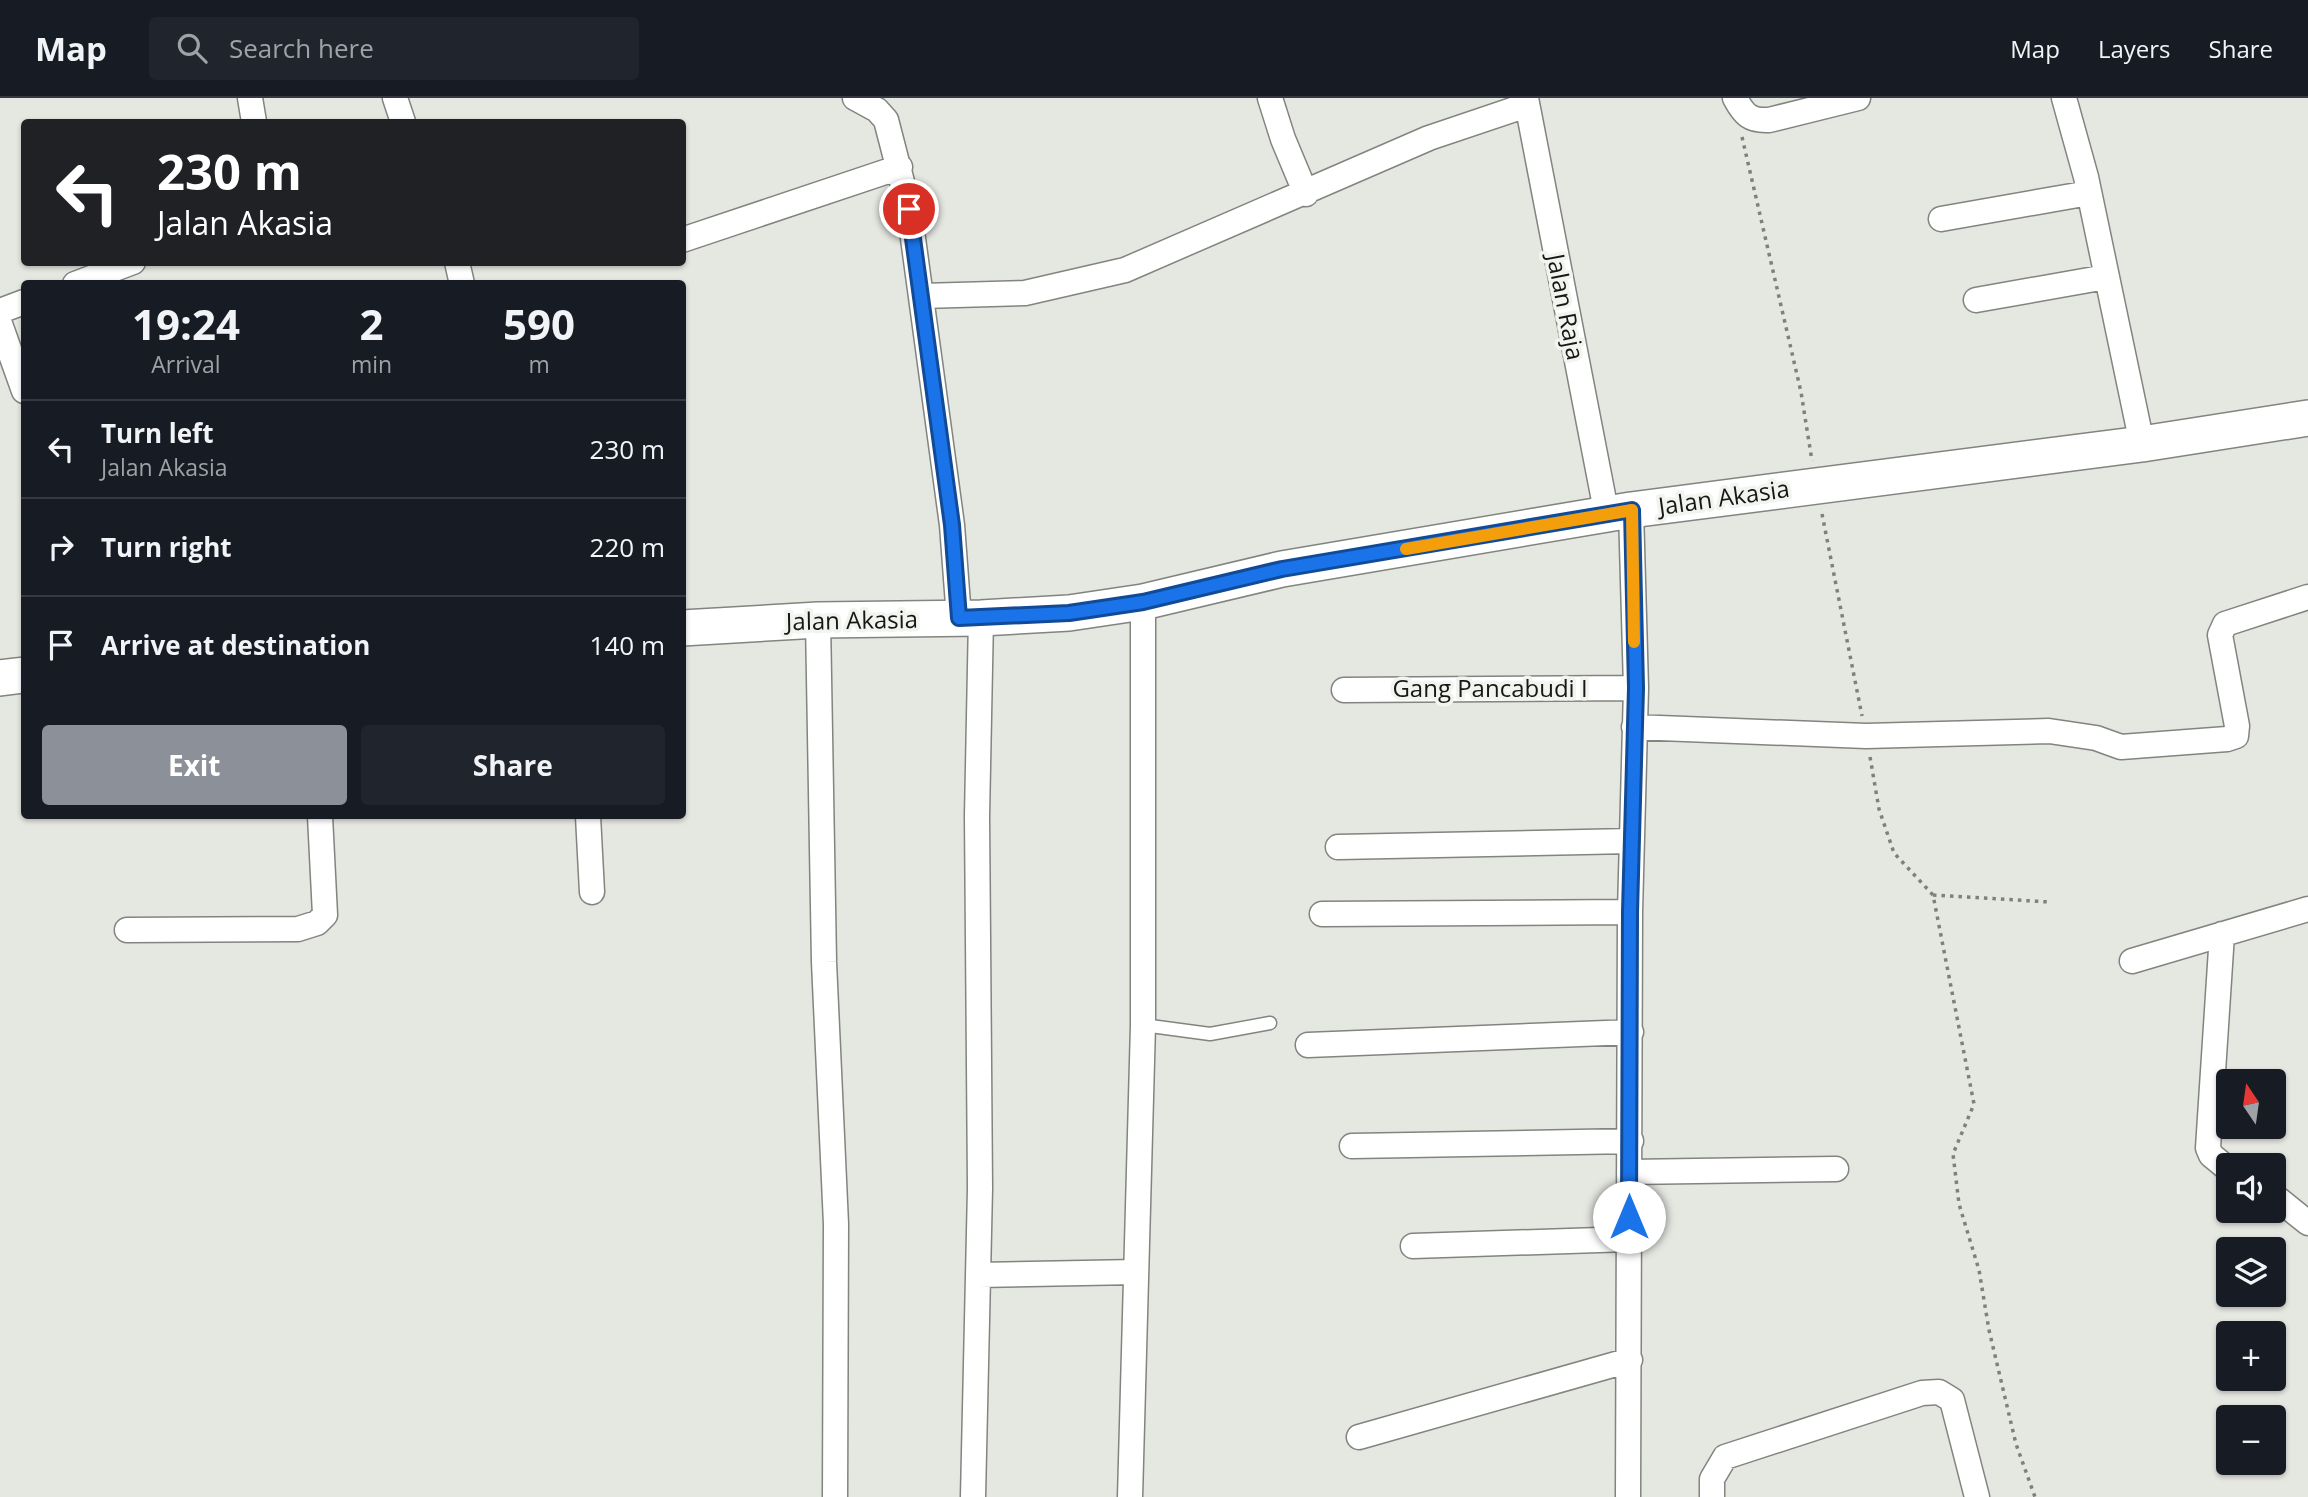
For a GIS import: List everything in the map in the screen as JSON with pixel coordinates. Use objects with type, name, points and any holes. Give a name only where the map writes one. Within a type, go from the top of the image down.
[{"type":"street","points":[[250,98],[254,119]]},
{"type":"street","points":[[396,98],[402,119]]},
{"type":"street","points":[[855,98],[877,110],[886,120],[900,167],[922,296],[952,525],[970,618],[977,816],[979,1275],[973,1410],[973,1497]]},
{"type":"street","points":[[1270,98],[1283,139],[1306,194]]},
{"type":"street","points":[[1735,98],[1747,117],[1762,121],[1858,98]]},
{"type":"street","points":[[2064,98],[2089,192],[2142,444]]},
{"type":"street","points":[[922,296],[1025,293],[1125,271],[1429,138],[1526,102]]},
{"type":"street","name":"Jalan Raja","points":[[1526,102],[1619,513],[1636,688],[1630,912],[1628,1497]]},
{"type":"street","points":[[686,239],[900,167]]},
{"type":"street","points":[[1941,219],[2089,192]]},
{"type":"street","points":[[86,280],[122,266]]},
{"type":"street","points":[[1976,300],[2106,277]]},
{"type":"street","points":[[0,311],[21,303]]},
{"type":"street","points":[[0,324],[21,383]]},
{"type":"street","name":"Jalan Akasia","points":[[686,628],[818,620],[970,618],[1069,613],[1143,602],[1282,569],[1619,513],[2142,444],[2308,418]]},
{"type":"street","points":[[1634,727],[1866,736],[2049,731],[2096,738],[2121,747],[2227,740],[2236,736],[2237,726],[2220,635],[2225,624],[2308,597]]},
{"type":"street","points":[[1130,1497],[1143,1026],[1143,602]]},
{"type":"street","points":[[818,620],[824,962],[836,1224],[835,1497]]},
{"type":"street","points":[[0,678],[21,675]]},
{"type":"street","name":"Gang Pancabudi I","points":[[1344,691],[1636,688]]},
{"type":"street","points":[[127,930],[298,929],[317,923],[325,915],[320,819]]},
{"type":"street","points":[[588,819],[592,892]]},
{"type":"street","points":[[1338,847],[1631,841]]},
{"type":"street","points":[[2132,961],[2308,909]]},
{"type":"street","points":[[1322,914],[1630,912]]},
{"type":"street","points":[[2216,1160],[2208,1148],[2222,934]]},
{"type":"street","points":[[1308,1045],[1631,1032]]},
{"type":"street","points":[[1352,1146],[1630,1141]]},
{"type":"street","points":[[1629,1172],[1836,1169]]},
{"type":"street","points":[[2286,1205],[2308,1223]]},
{"type":"street","points":[[1413,1247],[1629,1239]]},
{"type":"street","points":[[979,1275],[1136,1272]]},
{"type":"street","points":[[1359,1437],[1630,1360]]},
{"type":"street","points":[[1712,1497],[1712,1479],[1725,1457],[1922,1393],[1939,1392],[1952,1400],[1977,1497]]},
{"type":"lane","points":[[1143,1026],[1210,1034],[1270,1023]]},
{"type":"path","points":[[1742,135],[1801,392],[1816,485],[1879,809],[1894,853],[1933,895],[1974,1104],[1953,1154],[1959,1204],[1979,1270],[1989,1330],[2016,1444],[2035,1497]]},
{"type":"path","points":[[1933,895],[2049,902]]},
{"type":"slow traffic","points":[[1406,549],[1632,510],[1634,642]]},
{"type":"route","points":[[909,209],[952,525],[959,618],[1069,613],[1143,602],[1282,569],[1632,510],[1636,688],[1630,912],[1629,1217]]}]
